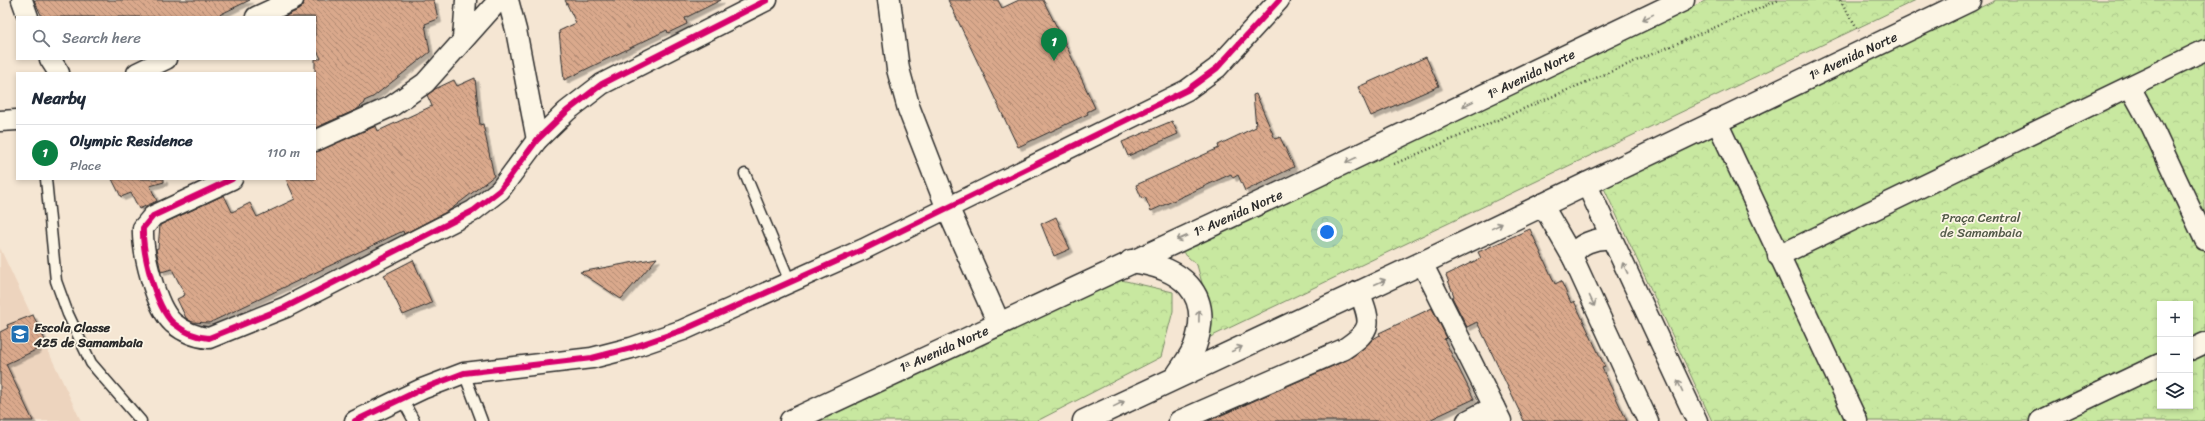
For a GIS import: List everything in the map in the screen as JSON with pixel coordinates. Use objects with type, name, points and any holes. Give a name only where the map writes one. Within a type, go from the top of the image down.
[{"type":"main road","points":[[889,0],[898,69],[909,109],[948,209],[999,324]]},
{"type":"main road","name":"1ᵃ Avenida Norte","points":[[791,421],[1131,261],[1362,155],[1683,0]]},
{"type":"main road","name":"1ᵃ Avenida Norte","points":[[1086,421],[1176,377],[1422,263],[1716,120],[1970,0]]},
{"type":"main road","points":[[1131,261],[1159,266],[1171,272],[1185,282],[1195,295],[1199,304],[1198,333],[1195,346],[1176,377]]},
{"type":"street","points":[[22,0],[28,16]]},
{"type":"street","points":[[258,16],[293,0]]},
{"type":"street","points":[[463,38],[466,0]]},
{"type":"street","points":[[316,141],[392,106],[425,83],[463,38],[499,0]]},
{"type":"street","points":[[508,0],[516,30],[537,140]]},
{"type":"street","points":[[230,180],[153,216],[143,228],[142,242],[148,270],[158,297],[171,321],[184,331],[197,337],[209,338],[286,307],[473,211],[500,190],[537,140],[567,111],[602,84],[767,0]]},
{"type":"street","points":[[355,421],[402,400],[422,389],[464,373],[592,358],[631,348],[683,330],[790,282],[948,209],[1000,181],[1187,90],[1217,68],[1279,0]]},
{"type":"street","points":[[1778,256],[2205,50]]},
{"type":"street","points":[[51,60],[58,72]]},
{"type":"street","points":[[139,72],[164,60]]},
{"type":"street","points":[[2130,87],[2152,127],[2205,240]]},
{"type":"street","points":[[0,121],[16,120]]},
{"type":"street","points":[[1716,120],[1778,256],[1857,421]]},
{"type":"street","points":[[1586,183],[1697,421]]},
{"type":"street","points":[[1542,204],[1573,258],[1648,421]]},
{"type":"street","points":[[1573,258],[1574,253],[1580,247],[1590,242],[1611,239]]},
{"type":"street","points":[[1422,263],[1497,414],[1467,421]]},
{"type":"street","points":[[1179,421],[1344,349],[1362,337],[1368,327],[1368,316],[1359,291]]},
{"type":"street","points":[[2193,349],[2205,343]]},
{"type":"street","points":[[2040,421],[2157,365]]},
{"type":"lane","points":[[745,174],[790,282]]},
{"type":"lane","points":[[46,180],[56,281],[68,314],[91,363],[141,421]]},
{"type":"lane","points":[[464,373],[482,421]]},
{"type":"lane","points":[[402,400],[414,421]]},
{"type":"path","points":[[1840,0],[1869,49]]},
{"type":"shaded area","name":"Escola Classe 425 de Samambaia","points":[[0,248],[81,421],[0,421]]},
{"type":"green space","points":[[1707,0],[1916,0],[1204,340],[1207,301],[1197,265],[1178,248]]},
{"type":"green space","name":"Praça Central de Samambaia","points":[[1996,0],[2205,0],[2205,421],[1712,421],[1603,186]]},
{"type":"green space","points":[[1117,279],[1173,292],[1173,311],[1161,357],[1037,421],[805,421]]},
{"type":"building","points":[[34,0],[250,0],[217,16],[42,16]]},
{"type":"building","points":[[304,0],[434,0],[438,19],[425,24],[430,52],[373,97],[364,101],[365,103],[356,110],[316,128],[315,60],[321,59],[316,48],[316,16],[286,16],[303,6]]},
{"type":"building","points":[[565,0],[721,0],[685,18],[687,24],[668,33],[667,30],[564,80],[559,31],[576,23]]},
{"type":"building","points":[[948,0],[998,0],[1002,8],[1019,0],[1043,0],[1095,108],[1087,112],[1088,114],[1018,147]]},
{"type":"building","points":[[1426,57],[1439,86],[1371,116],[1358,87]]},
{"type":"building","points":[[475,78],[480,125],[483,124],[494,176],[450,210],[404,234],[403,231],[209,323],[192,322],[186,318],[177,299],[185,295],[172,269],[161,272],[156,249],[158,248],[160,225],[224,195],[232,212],[250,203],[257,217],[295,199],[286,180],[316,180],[316,152],[376,126],[378,131],[432,106],[427,95],[435,89],[454,80],[457,86]]},
{"type":"building","points":[[1256,94],[1275,139],[1280,137],[1294,167],[1245,191],[1238,175],[1233,178],[1231,174],[1151,211],[1145,197],[1142,199],[1136,185],[1219,148],[1218,145],[1256,127],[1253,95]]},
{"type":"building","points":[[1172,121],[1178,134],[1128,156],[1122,142]]},
{"type":"building","points":[[112,180],[164,180],[164,182],[150,186],[157,201],[139,209],[131,193],[121,197]]},
{"type":"building","points":[[1056,217],[1070,249],[1054,256],[1041,224]]},
{"type":"building","points":[[1530,229],[1555,284],[1561,281],[1571,303],[1574,301],[1605,367],[1602,368],[1627,421],[1524,421],[1477,322],[1467,327],[1452,297],[1454,296],[1446,275],[1481,258],[1478,252]]},
{"type":"building","points":[[657,258],[621,299],[580,272]]},
{"type":"building","points":[[413,260],[432,303],[403,315],[384,275]]},
{"type":"building","points":[[1432,308],[1447,338],[1444,339],[1474,399],[1427,421],[1208,421],[1349,359],[1380,335],[1379,333]]},
{"type":"building","points":[[33,315],[45,340],[36,344],[38,349],[6,364],[33,421],[0,421],[0,332],[8,328],[7,325]]},
{"type":"cycle path","points":[[230,180],[153,216],[143,228],[147,264],[155,292],[167,315],[173,323],[181,329],[194,335],[209,338],[286,307],[473,211],[500,190],[537,140],[567,111],[602,84],[767,0]]},
{"type":"cycle path","points":[[355,421],[422,389],[464,373],[592,358],[631,348],[683,330],[864,249],[1187,90],[1217,68],[1279,0]]},
{"type":"place","name":"Olympic Residence","points":[[1054,61]]},
{"type":"place","name":"Escola Classe 425 de Samambaia","points":[[20,334]]}]
